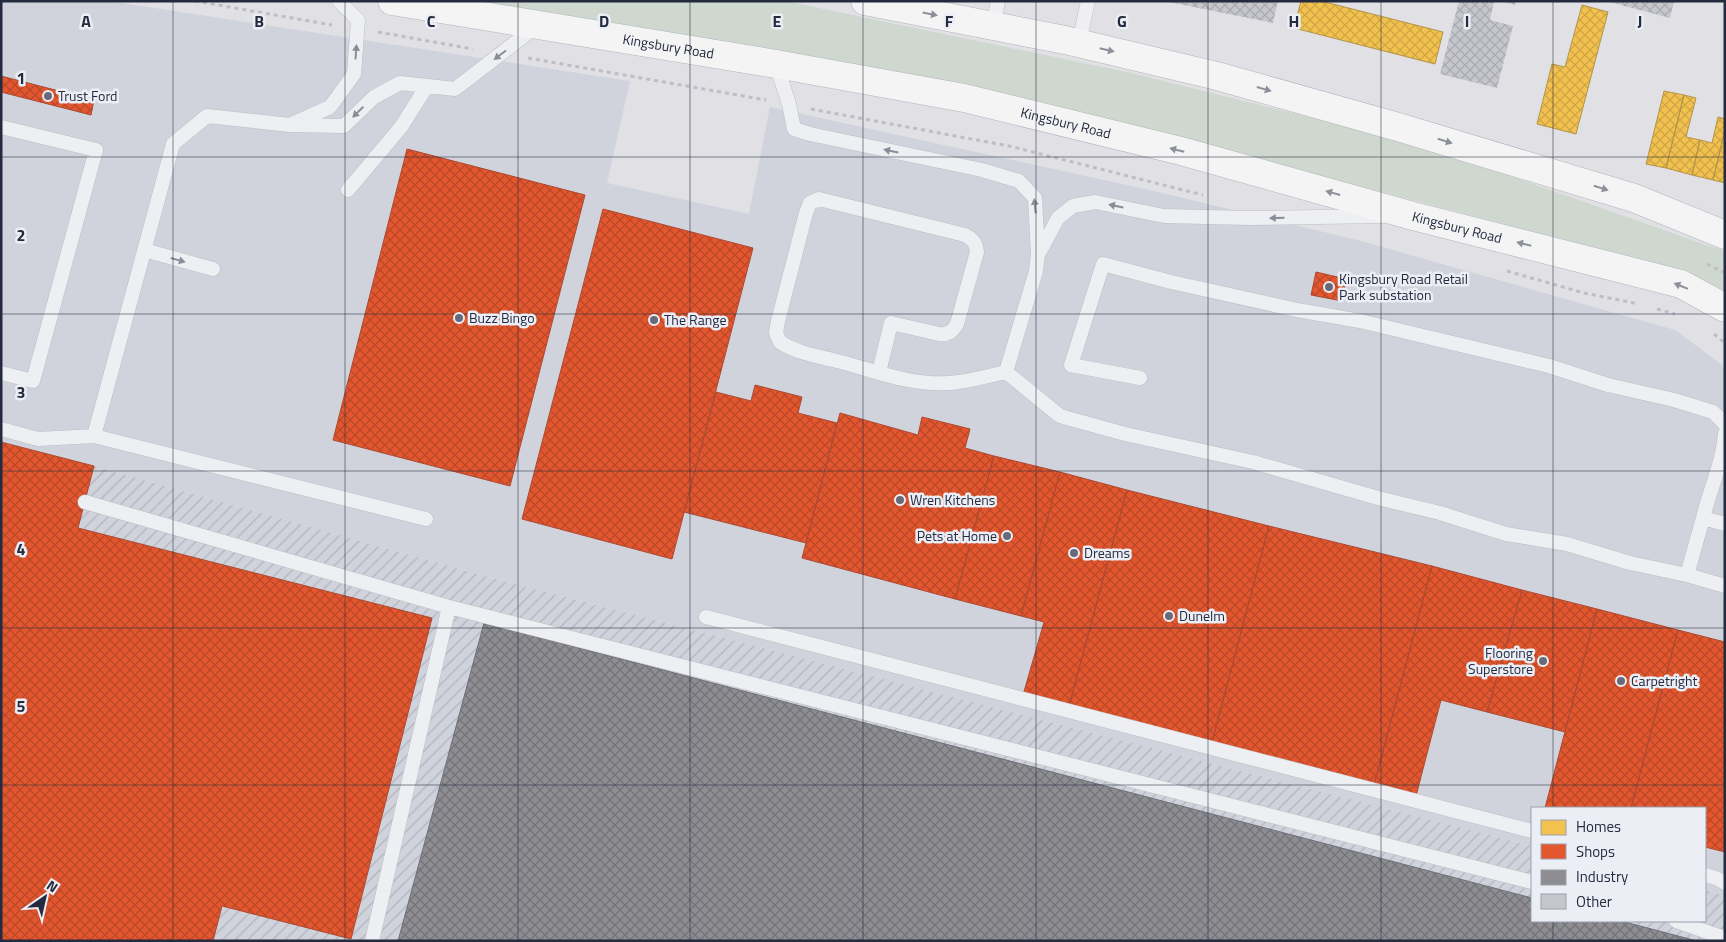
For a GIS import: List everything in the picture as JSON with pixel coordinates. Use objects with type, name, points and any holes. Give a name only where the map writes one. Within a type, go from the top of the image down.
[{"type":"highway","name":"Kingsbury Road","points":[[392,1],[776,64],[974,101],[1181,151],[1413,216],[1680,284],[1725,308]]},
{"type":"highway","points":[[865,1],[996,14],[1079,43],[1217,76],[1398,127],[1634,198],[1725,235]]},
{"type":"lane","points":[[290,125],[330,107],[354,74],[358,20],[339,1]]},
{"type":"lane","points":[[1079,43],[1088,1]]},
{"type":"lane","points":[[94,436],[172,144],[207,116],[290,125],[344,126],[374,97],[400,84],[455,89],[538,25]]},
{"type":"lane","points":[[776,64],[790,104],[794,129],[982,170],[1019,181],[1035,198],[1038,254],[1036,272],[1006,372]]},
{"type":"lane","points":[[348,190],[401,127],[426,86]]},
{"type":"lane","points":[[1,127],[96,150],[33,381],[1,373]]},
{"type":"lane","points":[[879,372],[891,323],[946,335],[952,331],[957,324],[976,252],[976,245],[965,234],[819,199],[810,203],[806,213],[776,333],[780,342],[800,352],[879,372],[924,383],[951,384],[1006,372]]},
{"type":"lane","points":[[1038,254],[1058,218],[1073,206],[1095,202],[1164,216],[1250,218],[1413,216]]},
{"type":"lane","points":[[144,250],[213,269]]},
{"type":"lane","points":[[1140,378],[1071,365],[1103,264],[1171,282],[1297,310],[1360,321],[1549,366],[1608,386],[1674,400],[1713,412],[1725,424]]},
{"type":"lane","points":[[1006,372],[1060,416],[1124,434],[1253,462],[1378,498],[1440,513],[1506,534],[1567,544],[1630,563],[1687,575],[1725,586]]},
{"type":"lane","points":[[1,429],[38,439],[94,436],[426,519]]},
{"type":"lane","points":[[1687,575],[1708,495],[1724,451],[1725,433]]},
{"type":"lane","points":[[85,502],[449,607],[1531,882]]},
{"type":"lane","points":[[1703,518],[1725,524]]},
{"type":"lane","points":[[372,941],[449,607]]},
{"type":"lane","points":[[706,617],[1531,831]]},
{"type":"lane","points":[[1706,875],[1725,883]]},
{"type":"lane","points":[[1679,922],[1722,937],[1725,941]]},
{"type":"shaded area","points":[[1,1],[109,1],[630,81],[607,183],[749,214],[770,107],[1154,191],[1361,241],[1675,330],[1725,367],[1725,898],[1706,890],[1706,807],[1531,807],[1531,846],[495,579],[94,466],[1,442]]},
{"type":"shaded area","points":[[464,1],[785,1],[1131,73],[1341,125],[1468,161],[1725,251],[1725,298],[1649,262],[1003,93],[793,55]]},
{"type":"shaded area","points":[[1,442],[94,466],[495,579],[1531,846],[1531,922],[1706,922],[1706,890],[1725,898],[1725,941],[1,941]]},
{"type":"building: Homes","points":[[1301,1],[1321,1],[1443,32],[1435,64],[1294,28]]},
{"type":"building: Homes","points":[[1582,5],[1608,12],[1576,134],[1537,124],[1552,64],[1565,67]]},
{"type":"building: Homes","points":[[1664,91],[1684,95],[1666,168],[1646,164]]},
{"type":"building: Homes","points":[[1684,95],[1696,98],[1686,137],[1700,140],[1692,175],[1666,168]]},
{"type":"building: Homes","points":[[1718,117],[1725,119],[1725,130],[1713,180],[1692,175],[1700,140],[1712,143]]},
{"type":"building: Homes","points":[[1725,130],[1725,183],[1713,180]]},
{"type":"building: Shops","name":"Trust Ford","points":[[1,76],[94,100],[91,115],[1,92]]},
{"type":"building: Shops","name":"Buzz Bingo","points":[[407,149],[585,195],[510,486],[333,440]]},
{"type":"building: Shops","name":"The Range","points":[[603,209],[753,248],[672,559],[522,519]]},
{"type":"building: Shops","name":"Kingsbury Road Retail Park substation","points":[[1316,272],[1346,279],[1342,301],[1311,295]]},
{"type":"building: Shops","points":[[755,385],[802,397],[798,413],[837,423],[806,543],[684,512],[716,392],[751,401]]},
{"type":"building: Shops","name":"Wren Kitchens","points":[[840,413],[918,435],[922,417],[970,429],[965,448],[994,456],[955,599],[802,558]]},
{"type":"building: Shops","points":[[1,442],[94,466],[78,528],[432,618],[351,939],[222,906],[213,941],[1,941]]},
{"type":"building: Shops","name":"Pets at Home","points":[[994,456],[1060,472],[1021,616],[955,599]]},
{"type":"building: Shops","name":"Dreams","points":[[1060,472],[1127,490],[1069,706],[1023,695],[1044,622],[1021,616]]},
{"type":"building: Shops","name":"Dunelm","points":[[1127,490],[1269,526],[1212,742],[1069,706]]},
{"type":"building: Shops","points":[[1269,526],[1432,566],[1374,785],[1212,742]]},
{"type":"building: Shops","points":[[1432,566],[1522,590],[1487,712],[1441,700],[1416,796],[1374,785]]},
{"type":"building: Shops","name":"Flooring Superstore","points":[[1522,590],[1597,609],[1565,732],[1487,712]]},
{"type":"building: Shops","name":"Carpetright","points":[[1597,609],[1678,630],[1631,807],[1545,807]]},
{"type":"building: Shops","points":[[1678,630],[1725,642],[1725,852],[1706,847],[1706,807],[1631,807]]},
{"type":"building: Industry","points":[[484,623],[1531,898],[1531,922],[1625,922],[1697,941],[398,941]]},
{"type":"building: Other","points":[[1164,1],[1278,1],[1273,23]]},
{"type":"building: Other","points":[[1459,1],[1494,1],[1490,20],[1513,26],[1497,88],[1440,74]]},
{"type":"building: Other","points":[[1501,1],[1516,1],[1515,5]]},
{"type":"building: Other","points":[[1606,1],[1674,1],[1670,18]]},
{"type":"place","name":"Trust Ford","points":[[48,96]]},
{"type":"place","name":"Kingsbury Road Retail Park substation","points":[[1329,287]]},
{"type":"place","name":"Buzz Bingo","points":[[459,318]]},
{"type":"place","name":"The Range","points":[[654,320]]},
{"type":"place","name":"Wren Kitchens","points":[[900,500]]},
{"type":"place","name":"Pets at Home","points":[[1007,536]]},
{"type":"place","name":"Dreams","points":[[1074,553]]},
{"type":"place","name":"Dunelm","points":[[1169,616]]},
{"type":"place","name":"Flooring Superstore","points":[[1543,661]]},
{"type":"place","name":"Carpetright","points":[[1621,681]]}]
